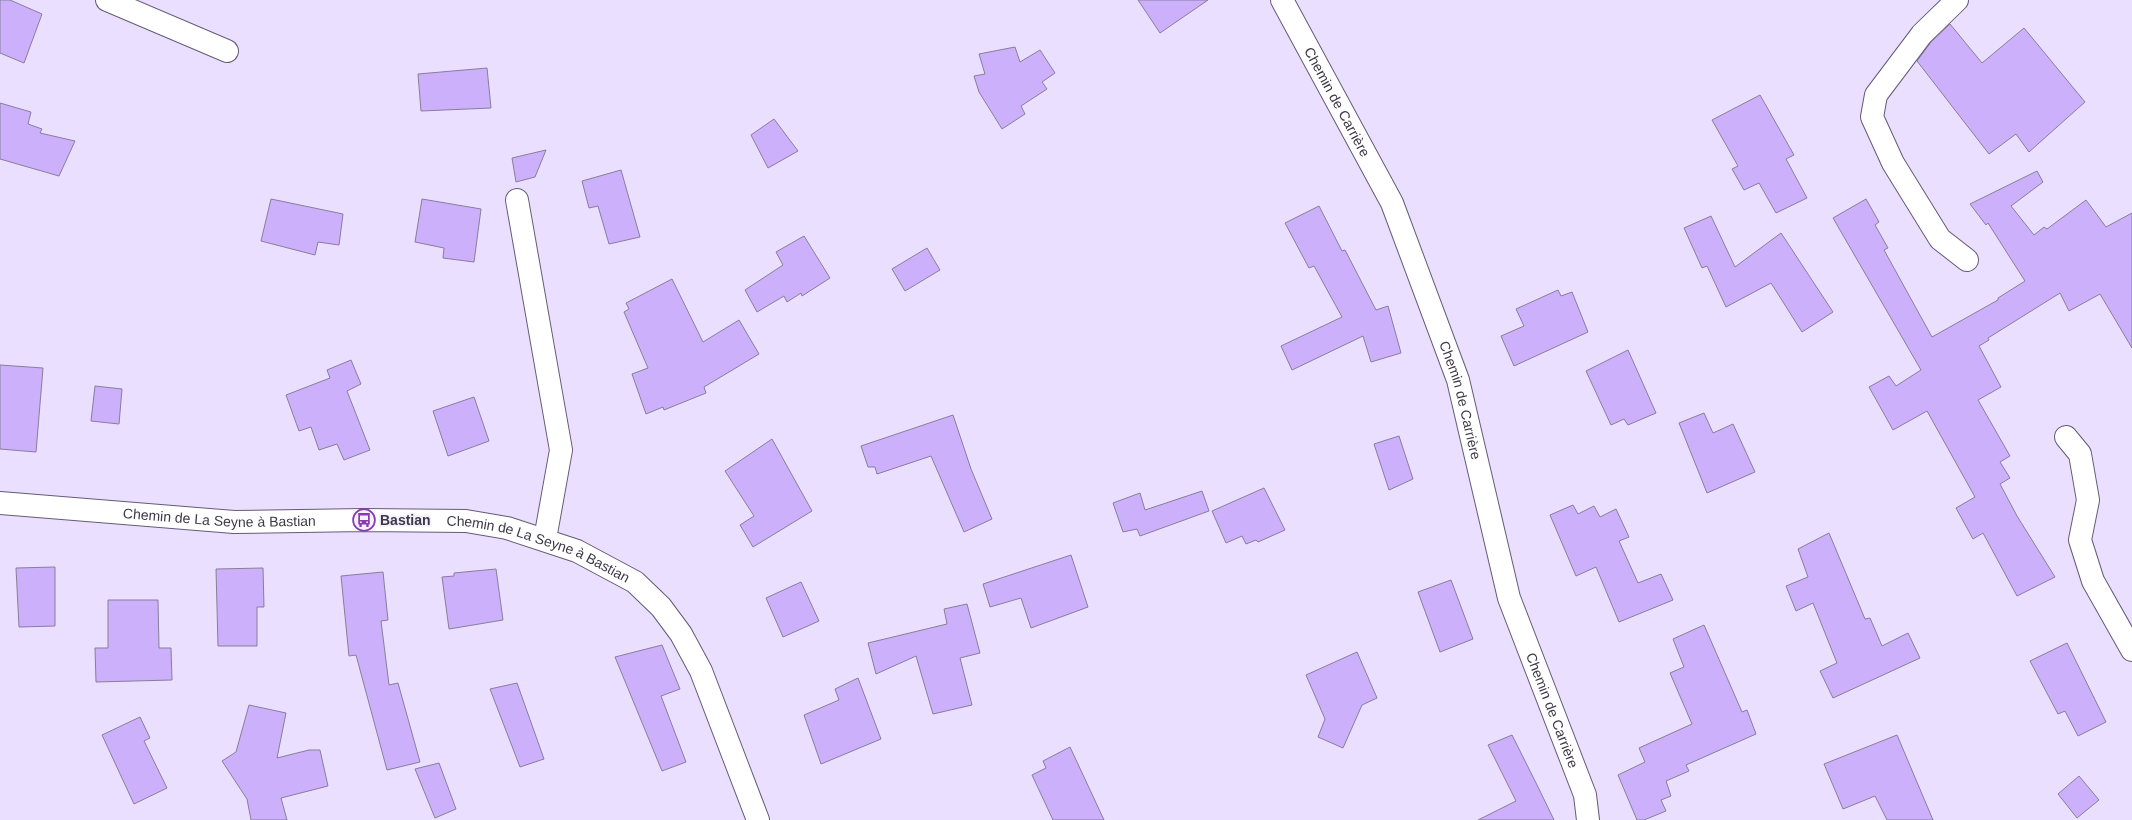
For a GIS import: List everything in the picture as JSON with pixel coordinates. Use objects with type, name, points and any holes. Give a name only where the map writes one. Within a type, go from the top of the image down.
[{"type":"street","points":[[107,0],[227,51]]},
{"type":"street","name":"Chemin de Carrière","points":[[1282,0],[1392,203],[1458,380],[1509,598],[1585,795],[1588,820]]},
{"type":"street","points":[[1957,0],[1922,34],[1876,95],[1872,117],[1893,163],[1940,239],[1967,260]]},
{"type":"street","points":[[517,200],[561,450],[545,539]]},
{"type":"street","points":[[2066,437],[2080,454],[2088,500],[2080,540],[2086,560],[2093,581],[2132,650]]},
{"type":"street","name":"Chemin de La Seyne à Bastian","points":[[0,503],[234,522],[364,520],[466,522],[507,528],[545,539],[577,551],[609,566],[635,582],[661,607],[681,634],[701,671],[758,820]]},
{"type":"building","points":[[0,0],[10,0],[42,14],[24,63],[0,53]]},
{"type":"building","points":[[1138,0],[1208,0],[1160,33]]},
{"type":"building","points":[[1950,24],[1982,63],[2024,28],[2085,102],[2029,152],[2016,134],[1989,154],[1917,61],[1931,42]]},
{"type":"building","points":[[1015,47],[1020,62],[1040,50],[1055,73],[1042,82],[1047,89],[1021,106],[1025,114],[1002,129],[979,92],[974,76],[985,74],[979,54]]},
{"type":"building","points":[[487,68],[491,108],[421,111],[418,74]]},
{"type":"building","points":[[1760,95],[1794,155],[1786,159],[1807,198],[1776,213],[1759,183],[1744,190],[1732,169],[1738,166],[1712,120]]},
{"type":"building","points":[[0,103],[31,112],[28,124],[42,129],[40,133],[75,141],[59,176],[0,159]]},
{"type":"building","points":[[774,119],[798,151],[768,168],[751,135]]},
{"type":"building","points":[[546,150],[535,177],[516,182],[512,158]]},
{"type":"building","points":[[621,170],[640,237],[609,244],[598,206],[589,208],[582,181]]},
{"type":"building","points":[[2037,171],[2043,182],[2011,206],[2034,235],[2044,227],[2047,229],[2086,200],[2106,227],[2132,213],[2132,348],[2100,294],[2069,311],[2060,293],[1988,338],[1989,340],[1979,346],[2001,387],[1978,400],[2010,456],[2000,462],[2010,478],[2000,484],[2017,516],[2055,577],[2017,596],[1983,533],[1973,539],[1956,508],[1975,497],[1927,411],[1893,430],[1869,387],[1889,376],[1896,386],[1921,370],[1833,218],[1866,199],[1879,222],[1875,225],[1888,248],[1884,250],[1932,337],[1998,300],[1998,298],[2025,281],[1988,223],[1986,225],[1970,204]]},
{"type":"building","points":[[271,199],[343,214],[339,245],[318,242],[315,255],[261,241]]},
{"type":"building","points":[[422,199],[481,209],[474,262],[443,258],[444,248],[415,242]]},
{"type":"building","points":[[1319,206],[1342,251],[1345,250],[1376,310],[1388,306],[1401,353],[1371,362],[1363,336],[1292,370],[1281,346],[1342,317],[1314,266],[1309,268],[1285,223]]},
{"type":"building","points":[[1711,216],[1735,267],[1781,233],[1833,312],[1802,332],[1771,283],[1726,307],[1707,266],[1702,268],[1684,228]]},
{"type":"building","points":[[804,236],[830,278],[802,296],[801,293],[787,302],[784,296],[757,312],[745,290],[783,265],[776,252]]},
{"type":"building","points":[[927,248],[940,270],[905,291],[892,269]]},
{"type":"building","points":[[672,279],[703,342],[739,320],[759,354],[704,387],[706,393],[664,410],[663,407],[646,414],[632,374],[648,368],[624,312],[629,309],[626,303]]},
{"type":"building","points":[[1558,290],[1561,296],[1572,292],[1588,332],[1514,366],[1501,336],[1524,326],[1516,309]]},
{"type":"building","points":[[1628,350],[1656,413],[1628,425],[1624,419],[1611,425],[1586,371]]},
{"type":"building","points":[[351,360],[361,384],[347,391],[370,450],[344,460],[337,444],[319,450],[311,427],[299,431],[286,395],[330,378],[327,370]]},
{"type":"building","points":[[0,365],[43,368],[36,452],[0,449]]},
{"type":"building","points":[[95,386],[122,389],[119,424],[91,421]]},
{"type":"building","points":[[474,397],[489,441],[448,456],[433,411]]},
{"type":"building","points":[[1704,413],[1713,433],[1733,424],[1755,472],[1707,493],[1679,423]]},
{"type":"building","points":[[953,415],[971,469],[992,519],[964,532],[931,456],[877,474],[875,467],[868,467],[861,446]]},
{"type":"building","points":[[1399,436],[1413,479],[1389,490],[1374,444]]},
{"type":"building","points":[[772,439],[812,511],[753,547],[740,525],[754,516],[725,471]]},
{"type":"building","points":[[1264,488],[1285,530],[1258,542],[1256,540],[1246,544],[1242,536],[1226,543],[1212,511]]},
{"type":"building","points":[[1202,491],[1209,511],[1140,536],[1137,529],[1123,532],[1113,503],[1140,493],[1145,510]]},
{"type":"building","points":[[1573,505],[1578,514],[1594,506],[1600,517],[1616,509],[1629,537],[1619,541],[1638,583],[1661,574],[1673,600],[1619,622],[1596,567],[1576,576],[1550,515]]},
{"type":"building","points":[[1829,533],[1865,619],[1870,618],[1882,646],[1908,633],[1920,658],[1833,698],[1820,671],[1837,663],[1813,603],[1796,611],[1786,586],[1808,577],[1798,549]]},
{"type":"building","points":[[1071,555],[1088,607],[1031,628],[1021,598],[990,607],[983,584]]},
{"type":"building","points":[[55,567],[55,626],[19,627],[16,568]]},
{"type":"building","points":[[263,568],[264,607],[257,607],[257,646],[218,646],[216,569]]},
{"type":"building","points":[[496,569],[503,620],[449,629],[442,577],[454,576],[454,573]]},
{"type":"building","points":[[383,572],[388,620],[381,621],[389,685],[398,683],[420,762],[387,770],[356,655],[349,656],[341,576]]},
{"type":"building","points":[[1451,580],[1473,639],[1440,652],[1418,592]]},
{"type":"building","points":[[801,582],[819,621],[783,637],[766,598]]},
{"type":"building","points":[[108,600],[158,600],[159,648],[171,648],[172,680],[96,682],[95,648],[108,648]]},
{"type":"building","points":[[967,604],[980,653],[960,658],[972,705],[933,714],[916,656],[876,674],[868,643],[947,624],[944,609]]},
{"type":"building","points":[[1704,625],[1742,712],[1747,710],[1756,734],[1686,765],[1689,771],[1666,781],[1671,796],[1661,800],[1666,811],[1644,820],[1637,820],[1618,775],[1645,762],[1639,748],[1692,724],[1670,673],[1684,667],[1673,639]]},
{"type":"building","points":[[2067,643],[2106,722],[2078,736],[2065,711],[2058,714],[2030,661]]},
{"type":"building","points":[[662,645],[680,689],[661,696],[686,762],[662,771],[615,657]]},
{"type":"building","points":[[1357,652],[1377,698],[1362,705],[1343,748],[1318,737],[1325,719],[1306,675]]},
{"type":"building","points":[[858,678],[881,739],[821,764],[804,715],[839,700],[835,689]]},
{"type":"building","points":[[517,683],[544,759],[520,767],[490,689]]},
{"type":"building","points":[[249,705],[286,713],[277,758],[309,750],[320,750],[328,786],[281,798],[287,820],[251,820],[247,799],[222,761],[236,752]]},
{"type":"building","points":[[140,717],[150,738],[144,741],[167,788],[134,804],[102,735]]},
{"type":"building","points":[[1512,735],[1554,820],[1478,820],[1516,801],[1488,745]]},
{"type":"building","points":[[1897,735],[1933,820],[1887,820],[1875,796],[1843,809],[1824,764]]},
{"type":"building","points":[[1070,747],[1104,820],[1053,820],[1032,775],[1046,768],[1043,761]]},
{"type":"building","points":[[439,763],[456,809],[435,818],[415,769]]},
{"type":"building","points":[[2079,776],[2099,800],[2077,818],[2058,794]]},
{"type":"place","name":"Bastian","points":[[364,520]]}]
